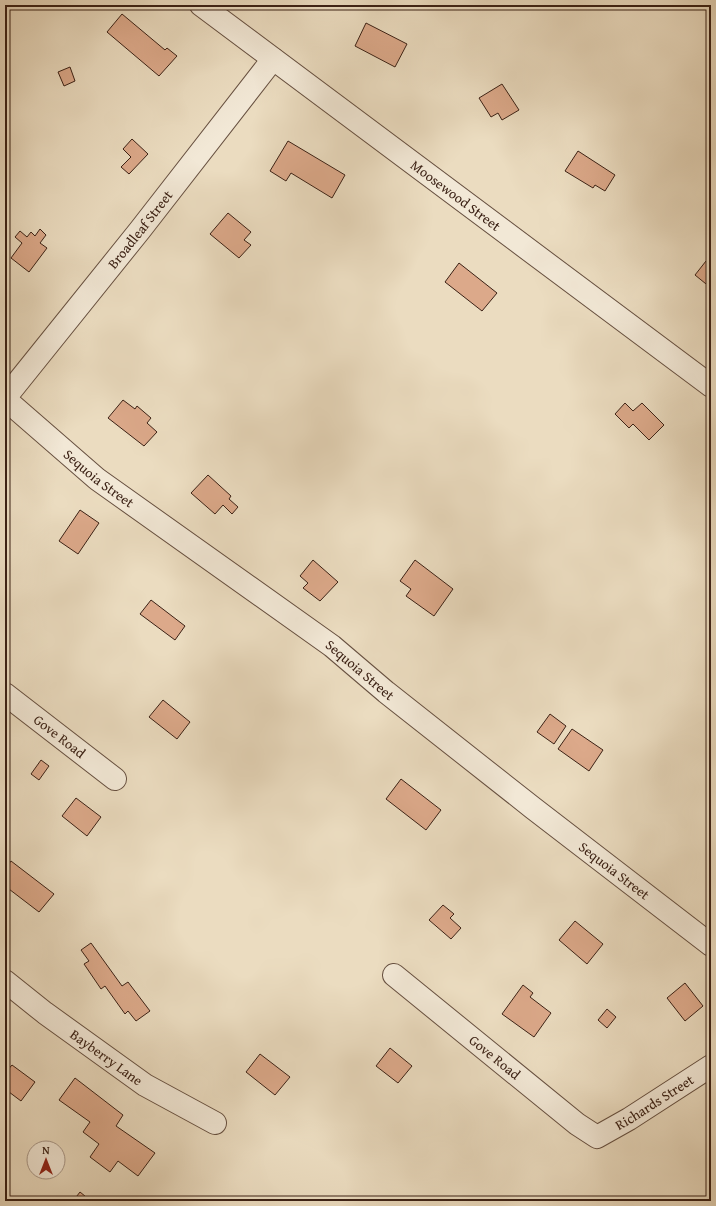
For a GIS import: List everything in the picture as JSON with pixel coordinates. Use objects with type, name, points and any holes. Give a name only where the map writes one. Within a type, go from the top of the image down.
[{"type":"street","name":"Moosewood Street","points":[[202,5],[711,386]]},
{"type":"street","name":"Broadleaf Street","points":[[5,399],[140,230],[273,59]]},
{"type":"street","name":"Sequoia Street","points":[[5,399],[97,479],[332,646],[386,692],[532,808],[711,945]]},
{"type":"street","name":"Gove Road","points":[[5,694],[114,779]]},
{"type":"street","name":"Gove Road","points":[[394,975],[577,1124],[597,1137]]},
{"type":"street","name":"Bayberry Lane","points":[[5,981],[45,1013],[145,1085],[215,1123]]},
{"type":"street","name":"Richards Street","points":[[597,1137],[629,1119],[711,1066]]},
{"type":"building","points":[[122,14],[165,50],[167,48],[177,56],[159,76],[107,32]]},
{"type":"building","points":[[366,23],[407,44],[395,67],[355,46]]},
{"type":"building","points":[[70,67],[75,81],[64,86],[58,72]]},
{"type":"building","points":[[502,84],[519,110],[502,120],[498,113],[491,117],[479,98]]},
{"type":"building","points":[[132,139],[148,154],[129,174],[121,167],[131,157],[123,149]]},
{"type":"building","points":[[288,141],[345,175],[332,198],[291,173],[286,181],[270,171]]},
{"type":"building","points":[[578,151],[615,175],[605,191],[595,185],[593,188],[565,171]]},
{"type":"building","points":[[228,213],[251,232],[244,240],[251,245],[239,258],[210,234]]},
{"type":"building","points":[[40,229],[46,235],[40,243],[47,248],[29,272],[11,258],[22,243],[15,237],[20,231],[27,237],[31,232],[35,236]]},
{"type":"building","points":[[706,261],[711,266],[711,288],[695,275]]},
{"type":"building","points":[[459,263],[497,293],[482,311],[445,282]]},
{"type":"building","points":[[123,400],[135,409],[137,406],[151,418],[147,423],[157,432],[144,446],[108,418]]},
{"type":"building","points":[[625,403],[633,411],[642,403],[664,425],[649,440],[633,424],[629,428],[615,414]]},
{"type":"building","points":[[208,475],[231,496],[229,499],[238,507],[232,514],[223,505],[215,514],[191,493]]},
{"type":"building","points":[[80,510],[99,523],[78,554],[59,541]]},
{"type":"building","points":[[313,560],[338,582],[320,601],[303,588],[308,583],[300,576]]},
{"type":"building","points":[[415,560],[453,589],[434,616],[406,596],[411,589],[400,581]]},
{"type":"building","points":[[151,600],[185,626],[175,640],[140,614]]},
{"type":"building","points":[[163,700],[190,722],[177,739],[149,717]]},
{"type":"building","points":[[550,714],[566,726],[554,744],[537,732]]},
{"type":"building","points":[[572,729],[603,750],[589,771],[558,749]]},
{"type":"building","points":[[41,760],[49,766],[39,780],[31,774]]},
{"type":"building","points":[[401,779],[441,810],[426,830],[386,799]]},
{"type":"building","points":[[76,798],[101,817],[87,836],[62,816]]},
{"type":"building","points":[[11,861],[54,894],[39,912],[5,886],[5,869]]},
{"type":"building","points":[[443,905],[454,914],[450,918],[461,928],[451,939],[429,920]]},
{"type":"building","points":[[575,921],[603,944],[587,964],[559,940]]},
{"type":"building","points":[[91,943],[122,986],[128,982],[150,1011],[136,1021],[128,1011],[125,1014],[105,986],[101,989],[84,964],[89,961],[81,950]]},
{"type":"building","points":[[685,983],[703,1006],[685,1021],[667,998]]},
{"type":"building","points":[[523,985],[533,993],[530,997],[551,1013],[534,1037],[502,1014]]},
{"type":"building","points":[[607,1009],[616,1017],[607,1028],[598,1020]]},
{"type":"building","points":[[390,1048],[412,1066],[398,1083],[376,1066]]},
{"type":"building","points":[[260,1054],[290,1077],[275,1095],[246,1072]]},
{"type":"building","points":[[12,1065],[35,1082],[21,1101],[5,1089],[5,1073]]},
{"type":"building","points":[[75,1078],[123,1115],[116,1126],[155,1153],[138,1176],[118,1161],[110,1172],[90,1157],[99,1144],[83,1132],[90,1122],[59,1100]]},
{"type":"building","points":[[80,1192],[91,1201],[73,1201]]}]
